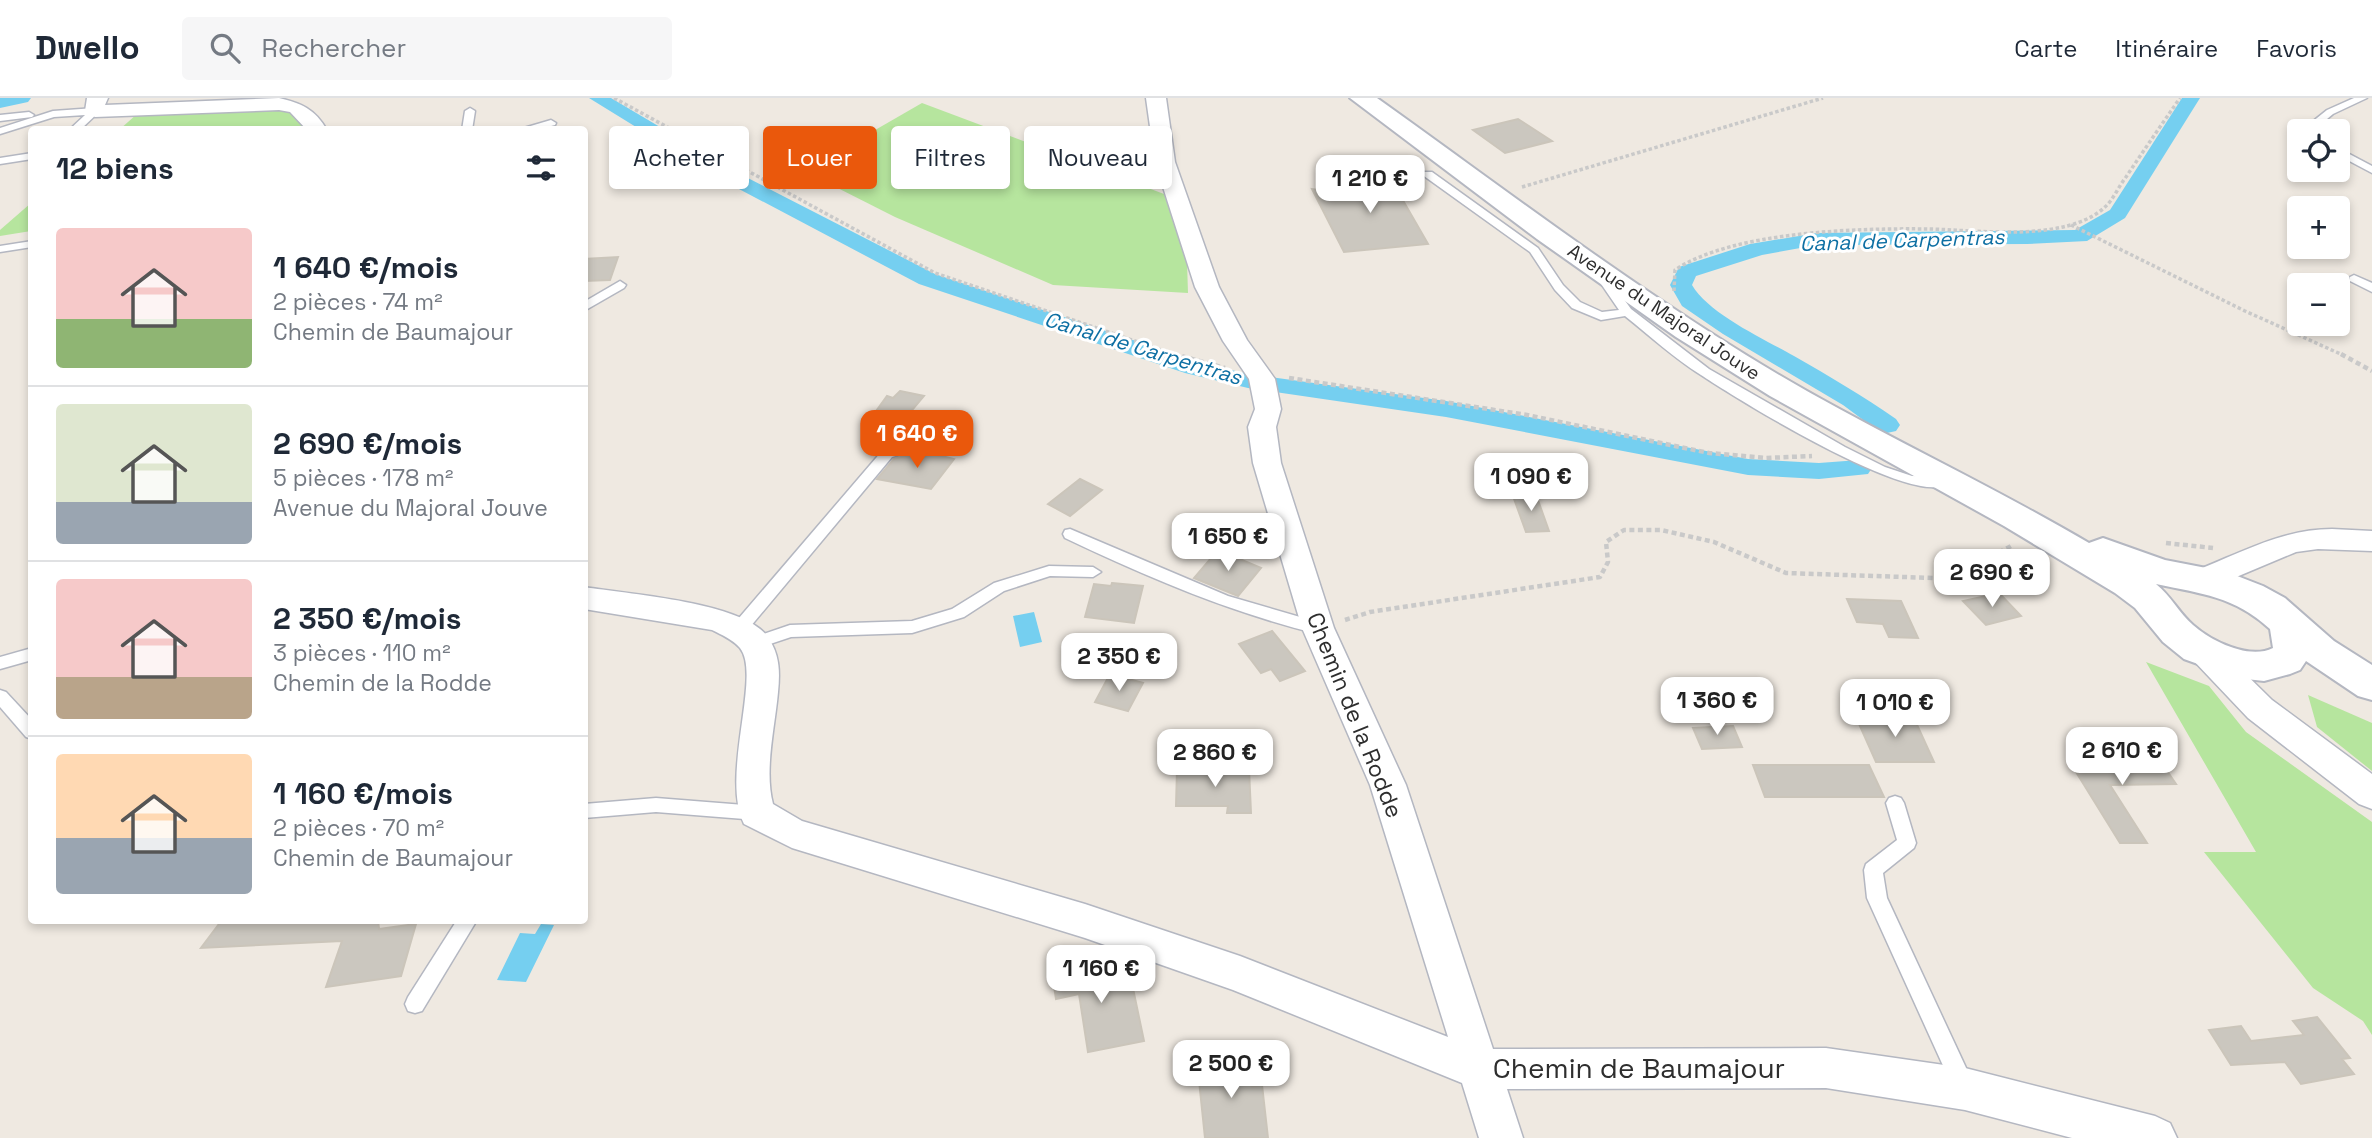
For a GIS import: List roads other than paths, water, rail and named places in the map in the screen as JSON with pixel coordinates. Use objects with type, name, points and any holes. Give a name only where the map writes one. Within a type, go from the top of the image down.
[{"type":"main road","name":"Avenue du Majoral Jouve","points":[[1362,98],[1596,268],[1683,329],[1749,370],[1982,499],[2126,560],[2196,580],[2227,585],[2250,595],[2280,616],[2320,651],[2372,685]]},
{"type":"main road","name":"Avenue du Majoral Jouve","points":[[1982,499],[2108,572],[2158,608],[2174,631],[2204,652],[2237,663],[2272,665],[2372,700]]},
{"type":"main road","points":[[2158,608],[2159,594],[2170,584],[2196,580]]},
{"type":"main road","points":[[2272,665],[2289,658],[2295,649],[2294,638],[2280,616]]},
{"type":"street","name":"Chemin de la Rodde","points":[[1156,98],[1164,162],[1207,287],[1235,341],[1264,386],[1268,409],[1262,427],[1267,463],[1318,628],[1388,785],[1501,1138]]},
{"type":"street","points":[[97,104],[279,104],[297,108],[315,126]]},
{"type":"street","points":[[2196,580],[2269,553],[2277,546],[2293,542],[2372,541]]},
{"type":"street","points":[[2269,553],[2263,571],[2265,590],[2280,616]]},
{"type":"street","points":[[588,598],[705,618],[747,636],[764,667],[753,771],[753,796],[757,813]]},
{"type":"street","points":[[2204,652],[2260,709],[2372,794]]},
{"type":"street","points":[[2272,665],[2269,687],[2294,736]]},
{"type":"street","name":"Chemin de Baumajour","points":[[757,813],[792,833],[1085,921],[1240,974],[1478,1069],[1826,1068],[1965,1089],[2155,1138]]},
{"type":"lane","points":[[2322,119],[2330,112],[2362,98]]},
{"type":"lane","points":[[0,131],[97,104]]},
{"type":"lane","points":[[78,126],[97,104]]},
{"type":"lane","points":[[468,126],[470,111]]},
{"type":"lane","points":[[0,118],[54,114]]},
{"type":"lane","points":[[539,126],[551,123]]},
{"type":"lane","points":[[0,162],[28,157]]},
{"type":"lane","points":[[2350,158],[2372,170]]},
{"type":"lane","points":[[1428,174],[1534,250],[1559,287],[1577,305],[1601,316],[1627,312]]},
{"type":"lane","points":[[0,249],[28,245]]},
{"type":"lane","points":[[1596,268],[1627,312],[1704,372],[1880,470],[1912,480],[1949,483]]},
{"type":"lane","points":[[2354,279],[2372,288]]},
{"type":"lane","points":[[588,305],[620,285]]},
{"type":"lane","points":[[747,636],[887,454],[930,441],[948,416]]},
{"type":"lane","points":[[1070,534],[1149,572],[1281,620],[1318,628]]},
{"type":"lane","points":[[747,636],[790,631],[912,627],[958,613],[999,587],[1049,571],[1094,572]]},
{"type":"lane","points":[[0,663],[28,655]]},
{"type":"lane","points":[[0,696],[28,728]]},
{"type":"lane","points":[[1895,803],[1908,843],[1873,870],[1877,898],[1965,1089]]},
{"type":"lane","points":[[588,811],[656,805],[757,813]]},
{"type":"lane","points":[[415,1004],[465,924]]},
{"type":"water","points":[[1034,612],[1042,642],[1020,647],[1013,616]]},
{"type":"water","points":[[541,924],[554,925],[526,982],[497,980],[520,933],[535,934]]},
{"type":"waterway","name":"Canal de Carpentras","points":[[0,103],[22,98]]},
{"type":"waterway","name":"Canal de Carpentras","points":[[598,98],[729,176],[927,279],[1194,368],[1248,381],[1446,409],[1748,467],[1819,471],[1859,468]]},
{"type":"waterway","name":"Canal de Carpentras","points":[[1887,425],[1852,400],[1731,329],[1690,301],[1681,285],[1687,272],[1758,249],[1817,239],[2079,236],[2118,214],[2191,98]]}]
